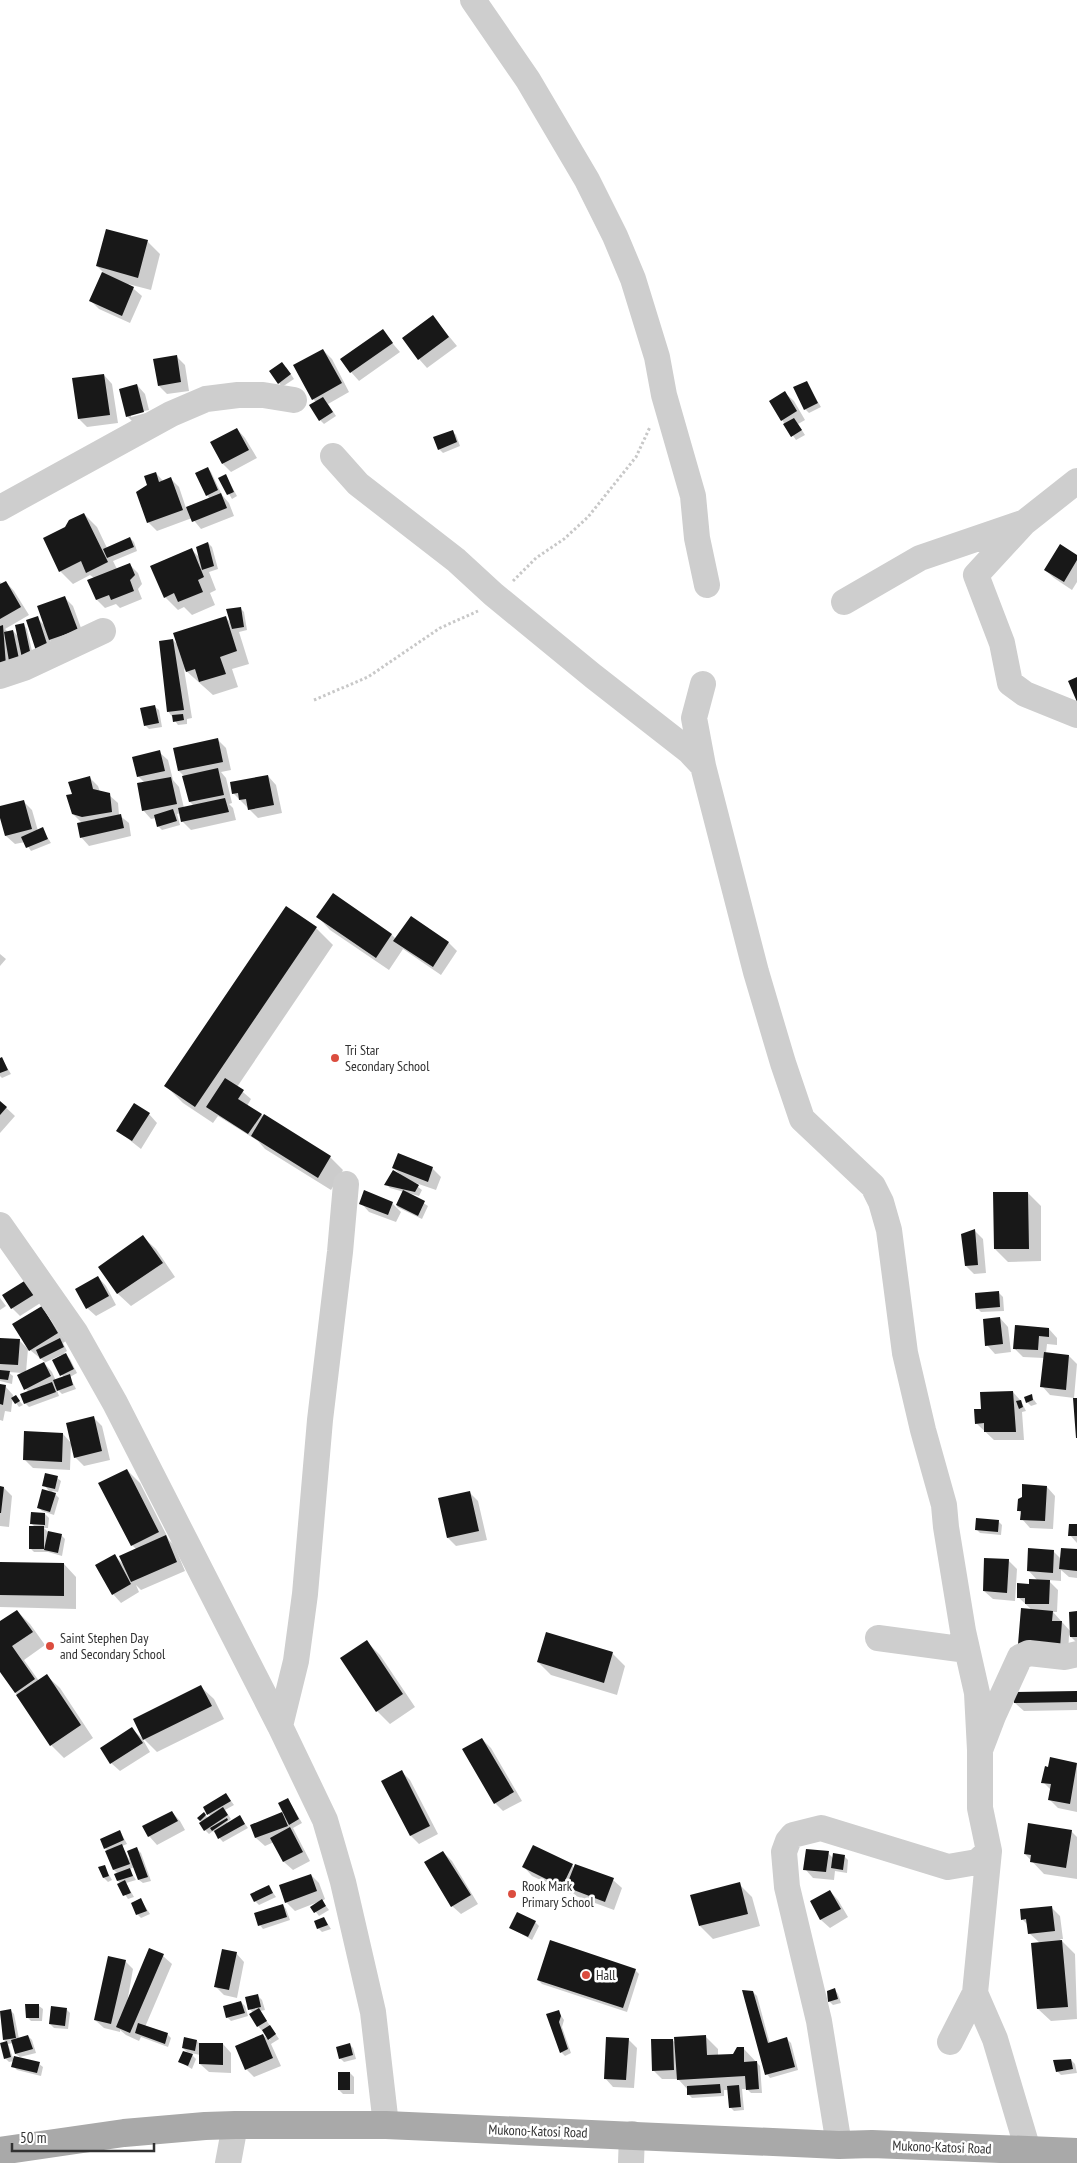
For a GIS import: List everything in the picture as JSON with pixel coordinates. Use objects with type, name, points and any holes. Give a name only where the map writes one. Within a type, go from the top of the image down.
[{"type":"main road","name":"Mukono-Katosi Road","points":[[0,2151],[124,2133],[205,2126],[386,2125],[632,2134],[839,2145],[1077,2152]]},
{"type":"street","points":[[473,0],[528,80],[587,180],[634,279],[657,357],[664,395],[693,496],[697,538],[707,585]]},
{"type":"street","points":[[0,508],[171,414],[206,399],[238,395],[263,395],[294,400]]},
{"type":"street","points":[[333,456],[358,484],[456,560],[493,594],[593,676],[690,751],[703,766]]},
{"type":"street","points":[[1077,481],[1025,522],[976,575],[1002,643],[1010,683],[1025,694],[1077,715]]},
{"type":"street","points":[[844,602],[920,558],[1025,522]]},
{"type":"street","points":[[0,676],[24,668],[102,631]]},
{"type":"street","points":[[703,684],[694,718],[703,766],[756,972],[802,1119],[873,1186],[881,1202],[889,1230],[905,1353],[923,1430],[944,1505],[946,1527],[976,1693],[980,1750],[980,1808],[989,1851],[975,1993],[950,2042]]},
{"type":"street","points":[[280,1726],[296,1661],[305,1594],[320,1420],[346,1184]]},
{"type":"street","points":[[0,1226],[75,1332],[115,1403],[280,1726],[325,1820],[343,1882],[373,2012],[386,2125]]},
{"type":"street","points":[[878,1638],[967,1650]]},
{"type":"street","points":[[980,1750],[1020,1657],[1029,1653],[1065,1657],[1077,1654]]},
{"type":"street","points":[[839,2145],[819,2021],[787,1888],[784,1852],[788,1841],[793,1835],[821,1828],[948,1867],[977,1862],[989,1851]]},
{"type":"street","points":[[975,1993],[995,2039],[1028,2150]]},
{"type":"street","points":[[228,2163],[236,2125]]},
{"type":"street","points":[[631,2163],[632,2134]]},
{"type":"path","points":[[314,700],[368,677],[440,628],[477,611],[493,594],[514,580],[536,558],[564,540],[588,517],[636,458],[664,395]]},
{"type":"building","points":[[106,229],[148,240],[138,278],[96,266]]},
{"type":"building","points":[[102,272],[134,287],[122,316],[89,301]]},
{"type":"building","points":[[433,315],[449,337],[418,360],[402,338]]},
{"type":"building","points":[[383,329],[393,343],[350,373],[340,359]]},
{"type":"building","points":[[323,349],[342,383],[312,400],[293,365]]},
{"type":"building","points":[[177,355],[181,382],[158,386],[153,359]]},
{"type":"building","points":[[282,362],[291,374],[278,384],[269,371]]},
{"type":"building","points":[[104,374],[110,415],[78,419],[72,378]]},
{"type":"building","points":[[807,381],[818,403],[804,410],[793,387]]},
{"type":"building","points":[[137,384],[144,412],[126,417],[119,389]]},
{"type":"building","points":[[785,391],[797,411],[781,421],[769,401]]},
{"type":"building","points":[[323,397],[333,412],[319,421],[309,405]]},
{"type":"building","points":[[794,418],[802,430],[791,437],[783,424]]},
{"type":"building","points":[[237,428],[249,450],[222,464],[210,442]]},
{"type":"building","points":[[453,430],[457,442],[438,450],[433,437]]},
{"type":"building","points":[[208,467],[218,490],[206,496],[195,473]]},
{"type":"building","points":[[156,472],[159,482],[171,477],[183,510],[147,523],[136,492],[147,485],[144,476]]},
{"type":"building","points":[[226,474],[234,492],[227,495],[218,478]]},
{"type":"building","points":[[221,493],[227,508],[192,522],[186,507]]},
{"type":"building","points":[[84,513],[108,562],[86,573],[81,561],[59,572],[43,538],[65,527],[69,520]]},
{"type":"building","points":[[130,537],[134,547],[107,558],[103,549]]},
{"type":"building","points":[[208,542],[214,566],[202,570],[196,547]]},
{"type":"building","points":[[1060,544],[1077,555],[1077,560],[1064,582],[1044,570]]},
{"type":"building","points":[[192,548],[204,577],[198,580],[203,592],[178,602],[174,593],[164,598],[150,566]]},
{"type":"building","points":[[130,563],[135,575],[130,580],[134,591],[111,600],[109,595],[96,600],[87,580]]},
{"type":"building","points":[[6,581],[21,607],[0,619],[0,584]]},
{"type":"building","points":[[65,596],[78,630],[49,640],[37,606]]},
{"type":"building","points":[[241,607],[244,627],[232,629],[226,609]]},
{"type":"building","points":[[38,616],[49,650],[37,654],[26,620]]},
{"type":"building","points":[[226,616],[237,651],[220,657],[226,674],[199,682],[195,669],[186,672],[173,633]]},
{"type":"building","points":[[24,623],[31,656],[22,658],[15,625]]},
{"type":"building","points":[[3,625],[6,666],[0,666],[0,626]]},
{"type":"building","points":[[13,630],[19,659],[9,661],[4,632]]},
{"type":"building","points":[[173,639],[184,710],[167,712],[159,641]]},
{"type":"building","points":[[1077,677],[1077,702],[1068,681]]},
{"type":"building","points":[[155,705],[159,723],[144,726],[140,708]]},
{"type":"building","points":[[183,714],[184,720],[173,722],[172,715]]},
{"type":"building","points":[[218,738],[223,762],[178,771],[173,748]]},
{"type":"building","points":[[160,750],[165,771],[137,777],[132,757]]},
{"type":"building","points":[[218,768],[224,795],[189,802],[182,776]]},
{"type":"building","points":[[268,775],[274,805],[248,810],[246,799],[239,800],[238,793],[232,794],[230,782]]},
{"type":"building","points":[[90,776],[93,789],[110,793],[112,812],[82,817],[72,814],[66,795],[72,794],[68,782]]},
{"type":"building","points":[[171,777],[177,804],[142,811],[137,783]]},
{"type":"building","points":[[225,798],[229,812],[181,822],[178,808]]},
{"type":"building","points":[[24,800],[32,829],[5,836],[0,818],[0,806]]},
{"type":"building","points":[[173,809],[177,821],[157,827],[154,815]]},
{"type":"building","points":[[121,814],[124,828],[80,838],[77,823]]},
{"type":"building","points":[[43,827],[48,839],[26,848],[21,837]]},
{"type":"building","points":[[333,893],[392,934],[376,958],[316,917]]},
{"type":"building","points":[[286,906],[317,927],[195,1107],[164,1086]]},
{"type":"building","points":[[411,916],[449,942],[433,967],[393,941]]},
{"type":"building","points":[[2,1057],[8,1070],[0,1073],[0,1058]]},
{"type":"building","points":[[225,1078],[244,1090],[238,1099],[262,1114],[248,1134],[206,1107]]},
{"type":"building","points":[[0,1101],[7,1107],[0,1115]]},
{"type":"building","points":[[134,1103],[150,1113],[132,1141],[116,1131]]},
{"type":"building","points":[[264,1114],[331,1156],[318,1178],[251,1136]]},
{"type":"building","points":[[398,1153],[433,1167],[428,1182],[392,1168]]},
{"type":"building","points":[[393,1170],[419,1185],[415,1192],[384,1185]]},
{"type":"building","points":[[364,1190],[393,1202],[388,1215],[359,1204]]},
{"type":"building","points":[[403,1190],[425,1201],[418,1216],[396,1205]]},
{"type":"building","points":[[993,1192],[1028,1192],[1029,1249],[994,1249]]},
{"type":"building","points":[[975,1229],[978,1265],[965,1266],[961,1234]]},
{"type":"building","points":[[143,1235],[163,1263],[117,1294],[98,1267]]},
{"type":"building","points":[[98,1276],[109,1296],[86,1309],[75,1289]]},
{"type":"building","points":[[26,1280],[35,1294],[11,1309],[2,1295]]},
{"type":"building","points":[[999,1291],[1000,1307],[976,1309],[975,1293]]},
{"type":"building","points":[[42,1306],[58,1333],[29,1351],[12,1324]]},
{"type":"building","points":[[1000,1317],[1003,1344],[985,1346],[983,1319]]},
{"type":"building","points":[[1015,1325],[1049,1328],[1049,1337],[1039,1336],[1038,1350],[1013,1349]]},
{"type":"building","points":[[0,1338],[20,1339],[18,1365],[0,1364]]},
{"type":"building","points":[[60,1338],[64,1347],[40,1359],[36,1350]]},
{"type":"building","points":[[1044,1352],[1069,1355],[1066,1390],[1040,1387]]},
{"type":"building","points":[[66,1353],[74,1369],[60,1376],[52,1360]]},
{"type":"building","points":[[44,1362],[51,1376],[24,1390],[17,1375]]},
{"type":"building","points":[[0,1370],[10,1371],[8,1380],[0,1379]]},
{"type":"building","points":[[70,1374],[73,1385],[57,1391],[53,1380]]},
{"type":"building","points":[[52,1382],[56,1392],[24,1404],[20,1394]]},
{"type":"building","points":[[0,1384],[6,1385],[3,1405],[0,1404]]},
{"type":"building","points":[[1013,1391],[1016,1432],[984,1432],[984,1423],[975,1424],[974,1409],[981,1409],[980,1392]]},
{"type":"building","points":[[1032,1394],[1033,1400],[1026,1403],[1024,1397]]},
{"type":"building","points":[[16,1395],[20,1401],[15,1404],[11,1398]]},
{"type":"building","points":[[1073,1398],[1077,1398],[1077,1438],[1076,1438]]},
{"type":"building","points":[[1021,1400],[1023,1407],[1019,1409],[1016,1401]]},
{"type":"building","points":[[94,1416],[102,1451],[74,1458],[66,1423]]},
{"type":"building","points":[[24,1431],[63,1433],[62,1462],[23,1460]]},
{"type":"building","points":[[127,1469],[159,1532],[131,1546],[98,1483]]},
{"type":"building","points":[[45,1473],[58,1476],[55,1489],[42,1486]]},
{"type":"building","points":[[1022,1484],[1047,1486],[1045,1521],[1020,1520],[1021,1511],[1017,1511],[1018,1499],[1022,1497]]},
{"type":"building","points":[[0,1486],[4,1487],[1,1513],[0,1513]]},
{"type":"building","points":[[42,1489],[56,1493],[50,1512],[37,1508]]},
{"type":"building","points":[[470,1491],[479,1531],[447,1538],[438,1498]]},
{"type":"building","points":[[31,1512],[45,1513],[45,1525],[30,1524]]},
{"type":"building","points":[[976,1518],[999,1520],[998,1532],[975,1530]]},
{"type":"building","points":[[1069,1524],[1077,1524],[1077,1536],[1068,1536]]},
{"type":"building","points":[[29,1526],[44,1526],[44,1549],[29,1549]]},
{"type":"building","points":[[48,1531],[62,1534],[58,1553],[44,1550]]},
{"type":"building","points":[[166,1535],[177,1562],[131,1582],[119,1556]]},
{"type":"building","points":[[1028,1548],[1054,1550],[1053,1573],[1027,1571]]},
{"type":"building","points":[[1061,1548],[1077,1549],[1077,1571],[1059,1569]]},
{"type":"building","points":[[115,1554],[131,1584],[112,1595],[95,1565]]},
{"type":"building","points":[[984,1558],[1009,1559],[1007,1593],[983,1591]]},
{"type":"building","points":[[0,1562],[64,1563],[64,1596],[0,1595]]},
{"type":"building","points":[[1029,1579],[1050,1580],[1049,1604],[1025,1604],[1025,1598],[1017,1598],[1017,1583],[1029,1584]]},
{"type":"building","points":[[1021,1608],[1053,1611],[1052,1621],[1062,1621],[1060,1648],[1018,1644]]},
{"type":"building","points":[[17,1610],[33,1632],[12,1646],[35,1679],[15,1693],[0,1672],[0,1621]]},
{"type":"building","points":[[1077,1611],[1077,1637],[1070,1637],[1069,1612]]},
{"type":"building","points":[[546,1632],[613,1652],[604,1683],[537,1662]]},
{"type":"building","points":[[367,1640],[403,1694],[376,1712],[340,1658]]},
{"type":"building","points":[[47,1674],[81,1725],[50,1746],[16,1695]]},
{"type":"building","points":[[201,1685],[212,1706],[143,1740],[133,1719]]},
{"type":"building","points":[[1077,1691],[1077,1702],[1014,1703],[1013,1692]]},
{"type":"building","points":[[132,1727],[143,1743],[110,1764],[100,1748]]},
{"type":"building","points":[[482,1738],[514,1792],[494,1804],[462,1749]]},
{"type":"building","points":[[1050,1757],[1077,1763],[1070,1804],[1048,1800],[1051,1784],[1041,1783],[1045,1766],[1048,1767]]},
{"type":"building","points":[[402,1770],[430,1826],[410,1836],[381,1781]]},
{"type":"building","points":[[226,1793],[231,1801],[207,1815],[203,1807]]},
{"type":"building","points":[[288,1798],[299,1819],[289,1825],[278,1803]]},
{"type":"building","points":[[223,1807],[228,1815],[204,1831],[199,1823]]},
{"type":"building","points":[[172,1811],[178,1821],[148,1837],[142,1826]]},
{"type":"building","points":[[204,1812],[206,1815],[200,1821],[197,1818]]},
{"type":"building","points":[[282,1812],[288,1826],[255,1838],[250,1825]]},
{"type":"building","points":[[240,1815],[245,1824],[218,1839],[214,1831]]},
{"type":"building","points":[[227,1818],[228,1820],[212,1831],[210,1828]]},
{"type":"building","points":[[1028,1823],[1072,1830],[1066,1868],[1030,1862],[1031,1855],[1024,1854]]},
{"type":"building","points":[[290,1827],[303,1852],[283,1862],[270,1838]]},
{"type":"building","points":[[120,1830],[124,1840],[104,1849],[100,1839]]},
{"type":"building","points":[[122,1844],[130,1864],[113,1870],[105,1851]]},
{"type":"building","points":[[533,1845],[573,1864],[562,1887],[522,1867]]},
{"type":"building","points":[[137,1847],[148,1877],[138,1880],[127,1851]]},
{"type":"building","points":[[806,1849],[829,1851],[826,1872],[803,1870]]},
{"type":"building","points":[[443,1851],[471,1895],[451,1907],[424,1862]]},
{"type":"building","points":[[833,1853],[845,1855],[843,1870],[831,1868]]},
{"type":"building","points":[[575,1864],[614,1878],[605,1902],[566,1887]]},
{"type":"building","points":[[105,1865],[109,1876],[103,1878],[98,1867]]},
{"type":"building","points":[[130,1868],[133,1876],[117,1881],[114,1874]]},
{"type":"building","points":[[311,1874],[317,1891],[285,1903],[279,1885]]},
{"type":"building","points":[[125,1880],[131,1893],[123,1896],[117,1884]]},
{"type":"building","points":[[740,1882],[748,1914],[699,1926],[690,1895]]},
{"type":"building","points":[[269,1885],[273,1893],[254,1902],[250,1894]]},
{"type":"building","points":[[830,1890],[841,1909],[820,1920],[810,1901]]},
{"type":"building","points":[[141,1898],[147,1911],[136,1915],[131,1903]]},
{"type":"building","points":[[322,1899],[326,1906],[314,1913],[310,1907]]},
{"type":"building","points":[[283,1904],[287,1917],[258,1926],[254,1913]]},
{"type":"building","points":[[1052,1906],[1055,1931],[1028,1934],[1026,1919],[1021,1920],[1020,1909]]},
{"type":"building","points":[[517,1912],[536,1921],[528,1937],[509,1928]]},
{"type":"building","points":[[324,1917],[328,1925],[317,1929],[314,1921]]},
{"type":"building","name":"Hall","points":[[550,1940],[636,1969],[623,2008],[537,1980]]},
{"type":"building","points":[[1062,1940],[1068,2007],[1037,2009],[1031,1943]]},
{"type":"building","points":[[149,1948],[164,1954],[130,2033],[116,2027]]},
{"type":"building","points":[[222,1949],[237,1952],[229,1990],[214,1987]]},
{"type":"building","points":[[108,1956],[126,1960],[111,2024],[94,2020]]},
{"type":"building","points":[[835,1988],[838,1999],[828,2002],[827,1991]]},
{"type":"building","points":[[742,1990],[753,1991],[768,2043],[787,2037],[795,2067],[765,2075]]},
{"type":"building","points":[[258,1994],[261,2007],[248,2010],[245,1997]]},
{"type":"building","points":[[241,2001],[245,2013],[226,2018],[223,2006]]},
{"type":"building","points":[[25,2004],[39,2004],[39,2018],[26,2018]]},
{"type":"building","points":[[51,2006],[67,2008],[65,2026],[49,2024]]},
{"type":"building","points":[[259,2008],[267,2021],[257,2027],[249,2014]]},
{"type":"building","points":[[11,2009],[16,2038],[3,2040],[0,2011]]},
{"type":"building","points":[[559,2010],[561,2016],[559,2022],[568,2049],[560,2053],[546,2014]]},
{"type":"building","points":[[138,2023],[168,2033],[165,2044],[135,2033]]},
{"type":"building","points":[[270,2025],[276,2034],[268,2040],[262,2030]]},
{"type":"building","points":[[263,2034],[273,2058],[245,2070],[235,2046]]},
{"type":"building","points":[[28,2035],[33,2049],[15,2054],[11,2040]]},
{"type":"building","points":[[706,2035],[707,2055],[733,2054],[737,2047],[744,2047],[744,2062],[757,2061],[759,2089],[746,2090],[745,2076],[677,2080],[674,2037]]},
{"type":"building","points":[[184,2037],[197,2040],[195,2051],[182,2048]]},
{"type":"building","points":[[606,2037],[629,2038],[626,2080],[604,2079]]},
{"type":"building","points":[[651,2039],[673,2039],[674,2070],[652,2071]]},
{"type":"building","points":[[7,2041],[11,2057],[4,2059],[0,2043]]},
{"type":"building","points":[[199,2043],[223,2043],[223,2065],[199,2064]]},
{"type":"building","points":[[350,2043],[353,2055],[339,2059],[336,2047]]},
{"type":"building","points":[[183,2051],[193,2054],[188,2066],[178,2062]]},
{"type":"building","points":[[14,2056],[40,2062],[37,2073],[11,2067]]},
{"type":"building","points":[[1071,2059],[1073,2069],[1056,2072],[1053,2060]]},
{"type":"building","points":[[338,2072],[350,2072],[350,2090],[338,2090]]},
{"type":"building","points":[[720,2084],[721,2093],[687,2095],[687,2086]]},
{"type":"building","points":[[739,2085],[741,2107],[729,2108],[727,2086]]},
{"type":"place","name":"Tri Star Secondary School","points":[[335,1058]]},
{"type":"place","name":"Saint Stephen Day and Secondary School","points":[[50,1646]]},
{"type":"place","name":"Rook Mark Primary School","points":[[512,1894]]},
{"type":"place","name":"Hall","points":[[586,1975]]}]
